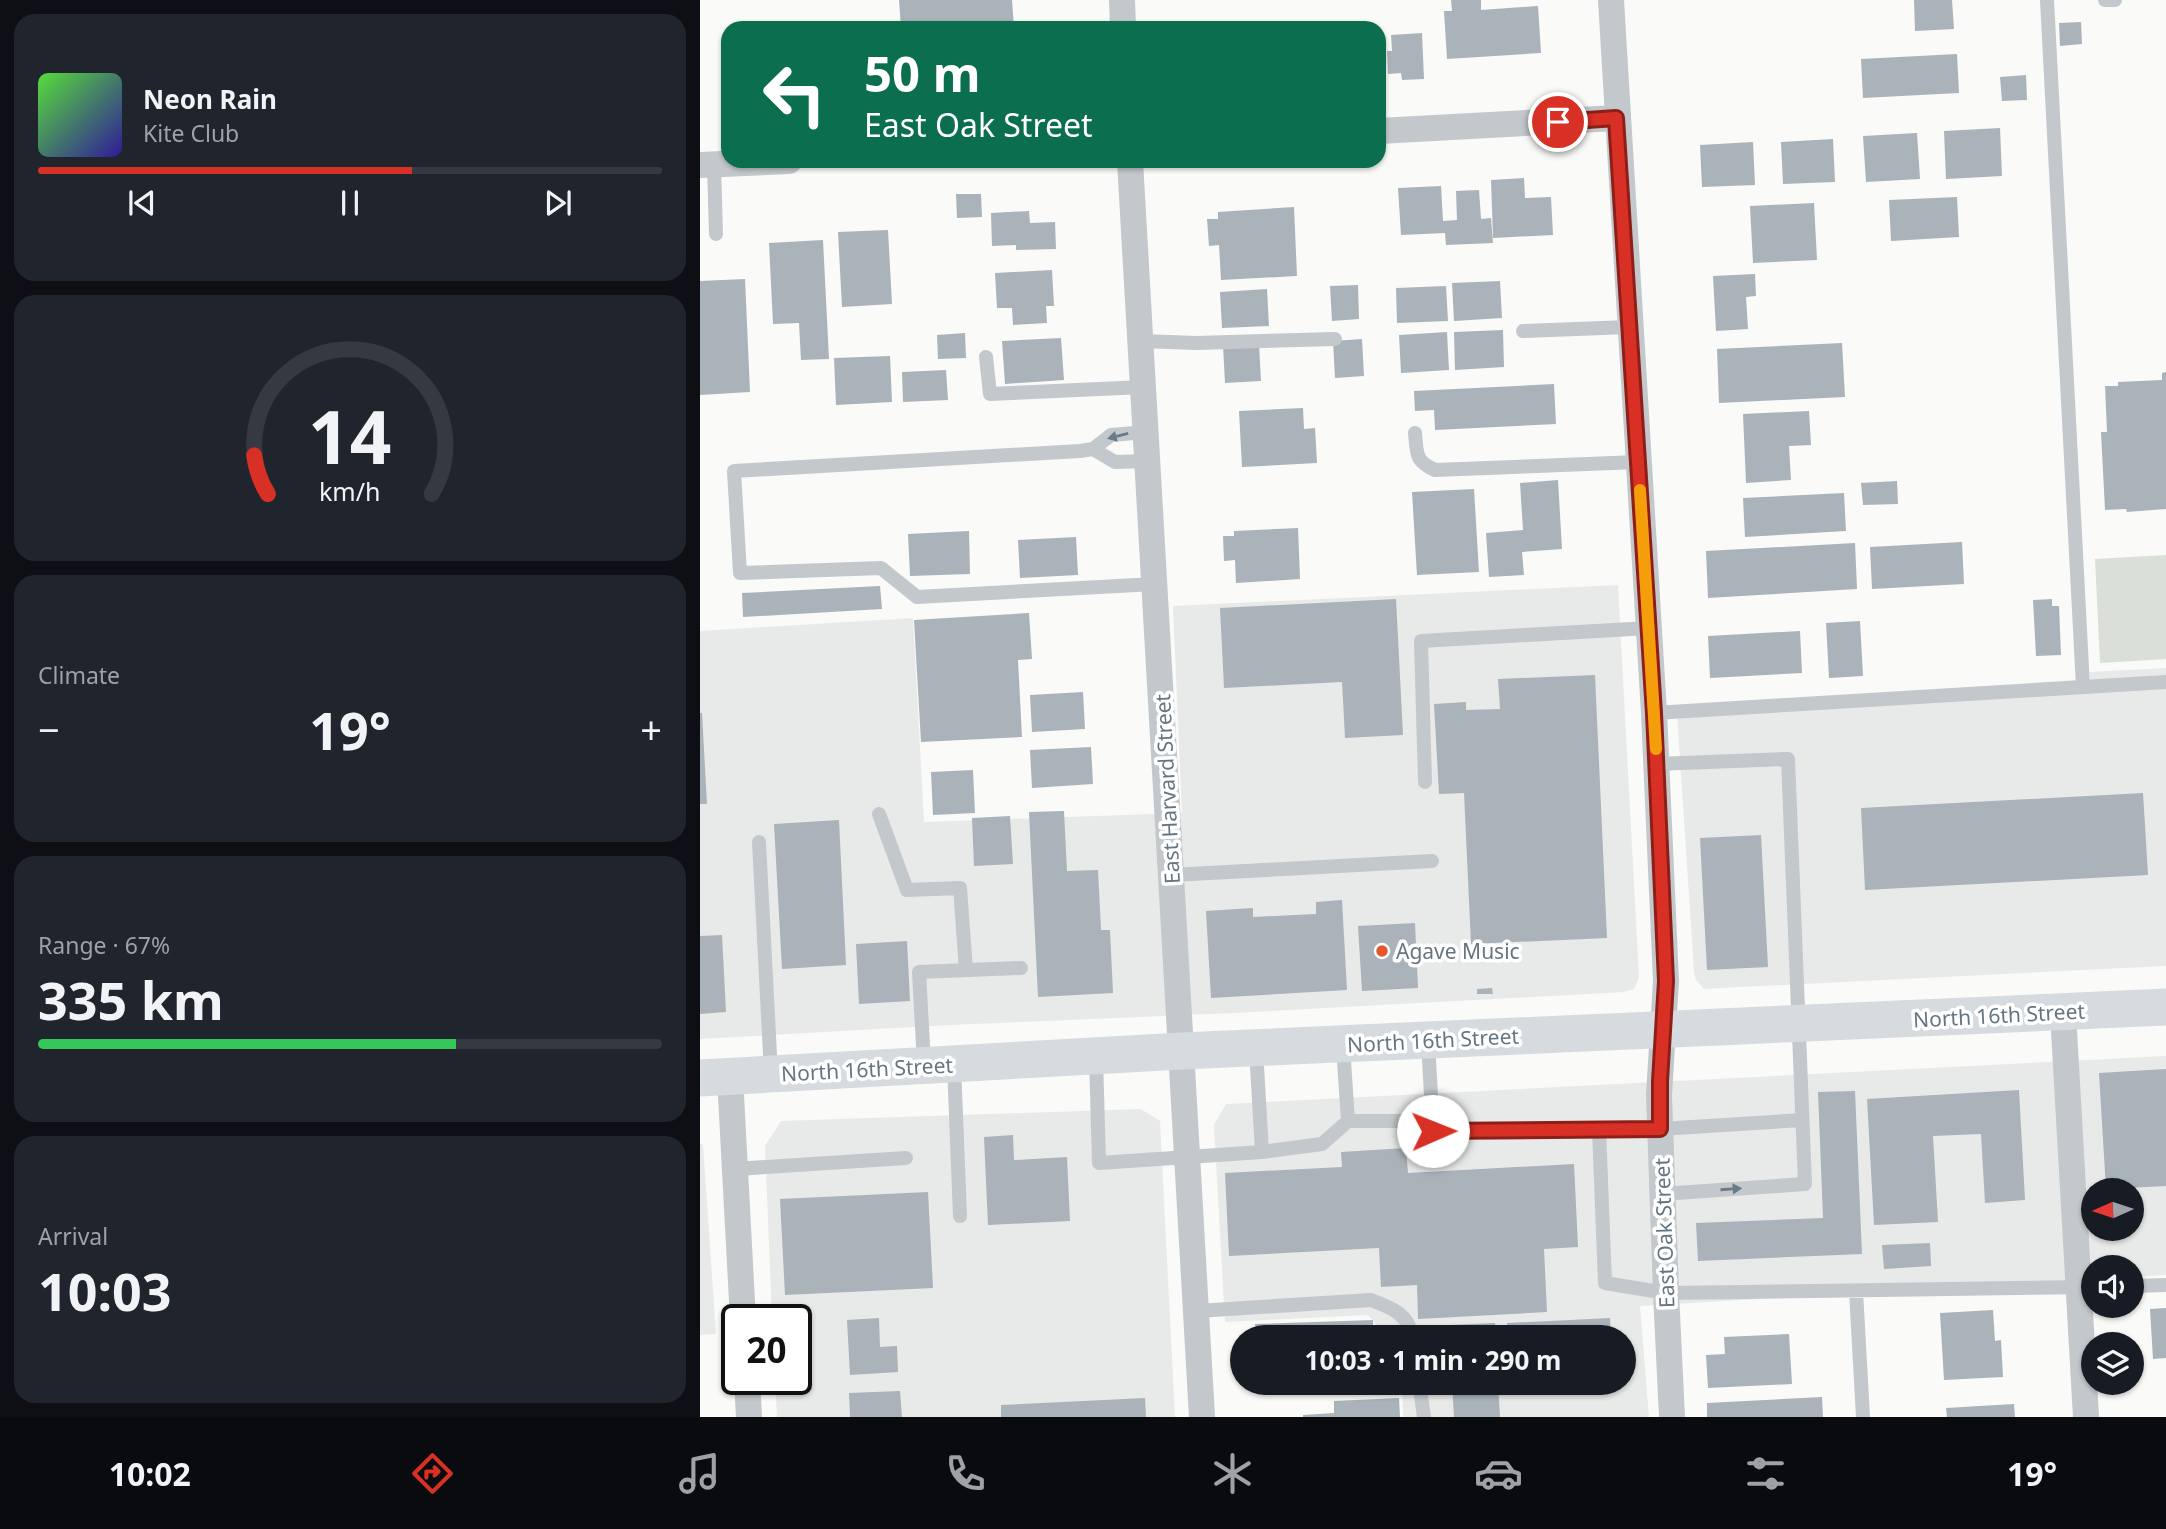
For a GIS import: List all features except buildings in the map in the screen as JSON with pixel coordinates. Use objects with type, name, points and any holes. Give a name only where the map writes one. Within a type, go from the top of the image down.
[{"type":"main road","name":"North 16th Street","points":[[715,1077],[1182,1051],[2166,1007]]},
{"type":"street","points":[[1122,0],[1123,21]]},
{"type":"street","name":"East Oak Street","points":[[1611,0],[1616,118],[1654,713],[1666,981],[1660,1129],[1672,1417]]},
{"type":"street","points":[[1386,131],[1616,118]]},
{"type":"street","name":"East Harvard Street","points":[[1130,168],[1202,1417]]},
{"type":"street","points":[[2063,1013],[2083,1255]]},
{"type":"street","points":[[715,1077],[735,1169],[742,1304]]},
{"type":"street","points":[[2086,1318],[2086,1417]]},
{"type":"street","points":[[748,1395],[749,1417]]},
{"type":"lane","points":[[2047,0],[2084,687]]},
{"type":"lane","points":[[2105,0],[2115,0]]},
{"type":"lane","points":[[707,165],[716,234]]},
{"type":"lane","points":[[1523,331],[1629,327]]},
{"type":"lane","points":[[1141,341],[1196,343],[1335,339]]},
{"type":"lane","points":[[986,357],[990,394],[1144,387]]},
{"type":"lane","points":[[1093,449],[1111,435],[1146,432]]},
{"type":"lane","points":[[1415,433],[1418,458],[1424,465],[1435,470],[1638,463]]},
{"type":"lane","points":[[1148,461],[1115,461],[1093,449],[734,471],[740,573],[881,568],[917,597],[1156,584]]},
{"type":"lane","points":[[1425,782],[1421,641],[1649,628]]},
{"type":"lane","points":[[1654,713],[2166,682]]},
{"type":"lane","points":[[1656,764],[1788,758],[1805,1184],[1662,1194]]},
{"type":"lane","points":[[878,814],[907,890],[960,888],[966,970]]},
{"type":"lane","points":[[759,842],[771,1074]]},
{"type":"lane","points":[[1172,875],[1432,861]]},
{"type":"lane","points":[[960,1216],[939,1065],[919,972],[1021,968]]},
{"type":"lane","points":[[1427,1040],[1433,1131]]},
{"type":"lane","points":[[1343,1044],[1348,1121]]},
{"type":"lane","points":[[1256,1048],[1262,1152]]},
{"type":"lane","points":[[1096,1056],[1099,1163],[1262,1152],[1322,1144],[1348,1121],[1404,1121],[1433,1131],[1660,1129],[1802,1120]]},
{"type":"lane","points":[[1599,1129],[1605,1283],[1666,1293],[2081,1287]]},
{"type":"lane","points":[[735,1169],[906,1158]]},
{"type":"lane","points":[[2144,1286],[2166,1285]]},
{"type":"lane","points":[[1856,1291],[1863,1417]]},
{"type":"lane","points":[[1196,1311],[1371,1300],[1396,1310],[1409,1325]]},
{"type":"lane","points":[[1421,1395],[1424,1417]]},
{"type":"shaded area","points":[[2166,555],[2166,659],[2100,663],[2095,559]]},
{"type":"shaded area","points":[[1618,585],[1639,977],[1634,989],[1624,992],[1234,1013],[700,1039],[700,631],[913,618],[924,822],[1182,813],[1173,606]]},
{"type":"shaded area","points":[[2166,668],[2166,966],[1704,989],[1696,980],[1677,713],[2094,692],[2089,672]]},
{"type":"shaded area","points":[[2166,1056],[2166,1275],[2144,1276],[2144,1255],[2081,1255],[2081,1280],[1640,1306],[1649,1417],[1403,1417],[1402,1395],[1636,1395],[1636,1325],[1377,1325],[1368,1315],[1225,1322],[1214,1125],[1226,1104]]},
{"type":"shaded area","points":[[1141,1109],[1160,1121],[1175,1417],[777,1417],[776,1395],[812,1395],[812,1304],[771,1304],[765,1146],[781,1121]]},
{"type":"shaded area","points":[[700,1143],[703,1145],[716,1334],[700,1335]]},
{"type":"slow traffic","points":[[1640,490],[1656,749]]},
{"type":"place","name":"Agave Music","points":[[1382,951]]},
{"type":"route","points":[[1433,1131],[1660,1129],[1659,1095],[1666,981],[1654,713],[1616,118],[1558,122]]}]
